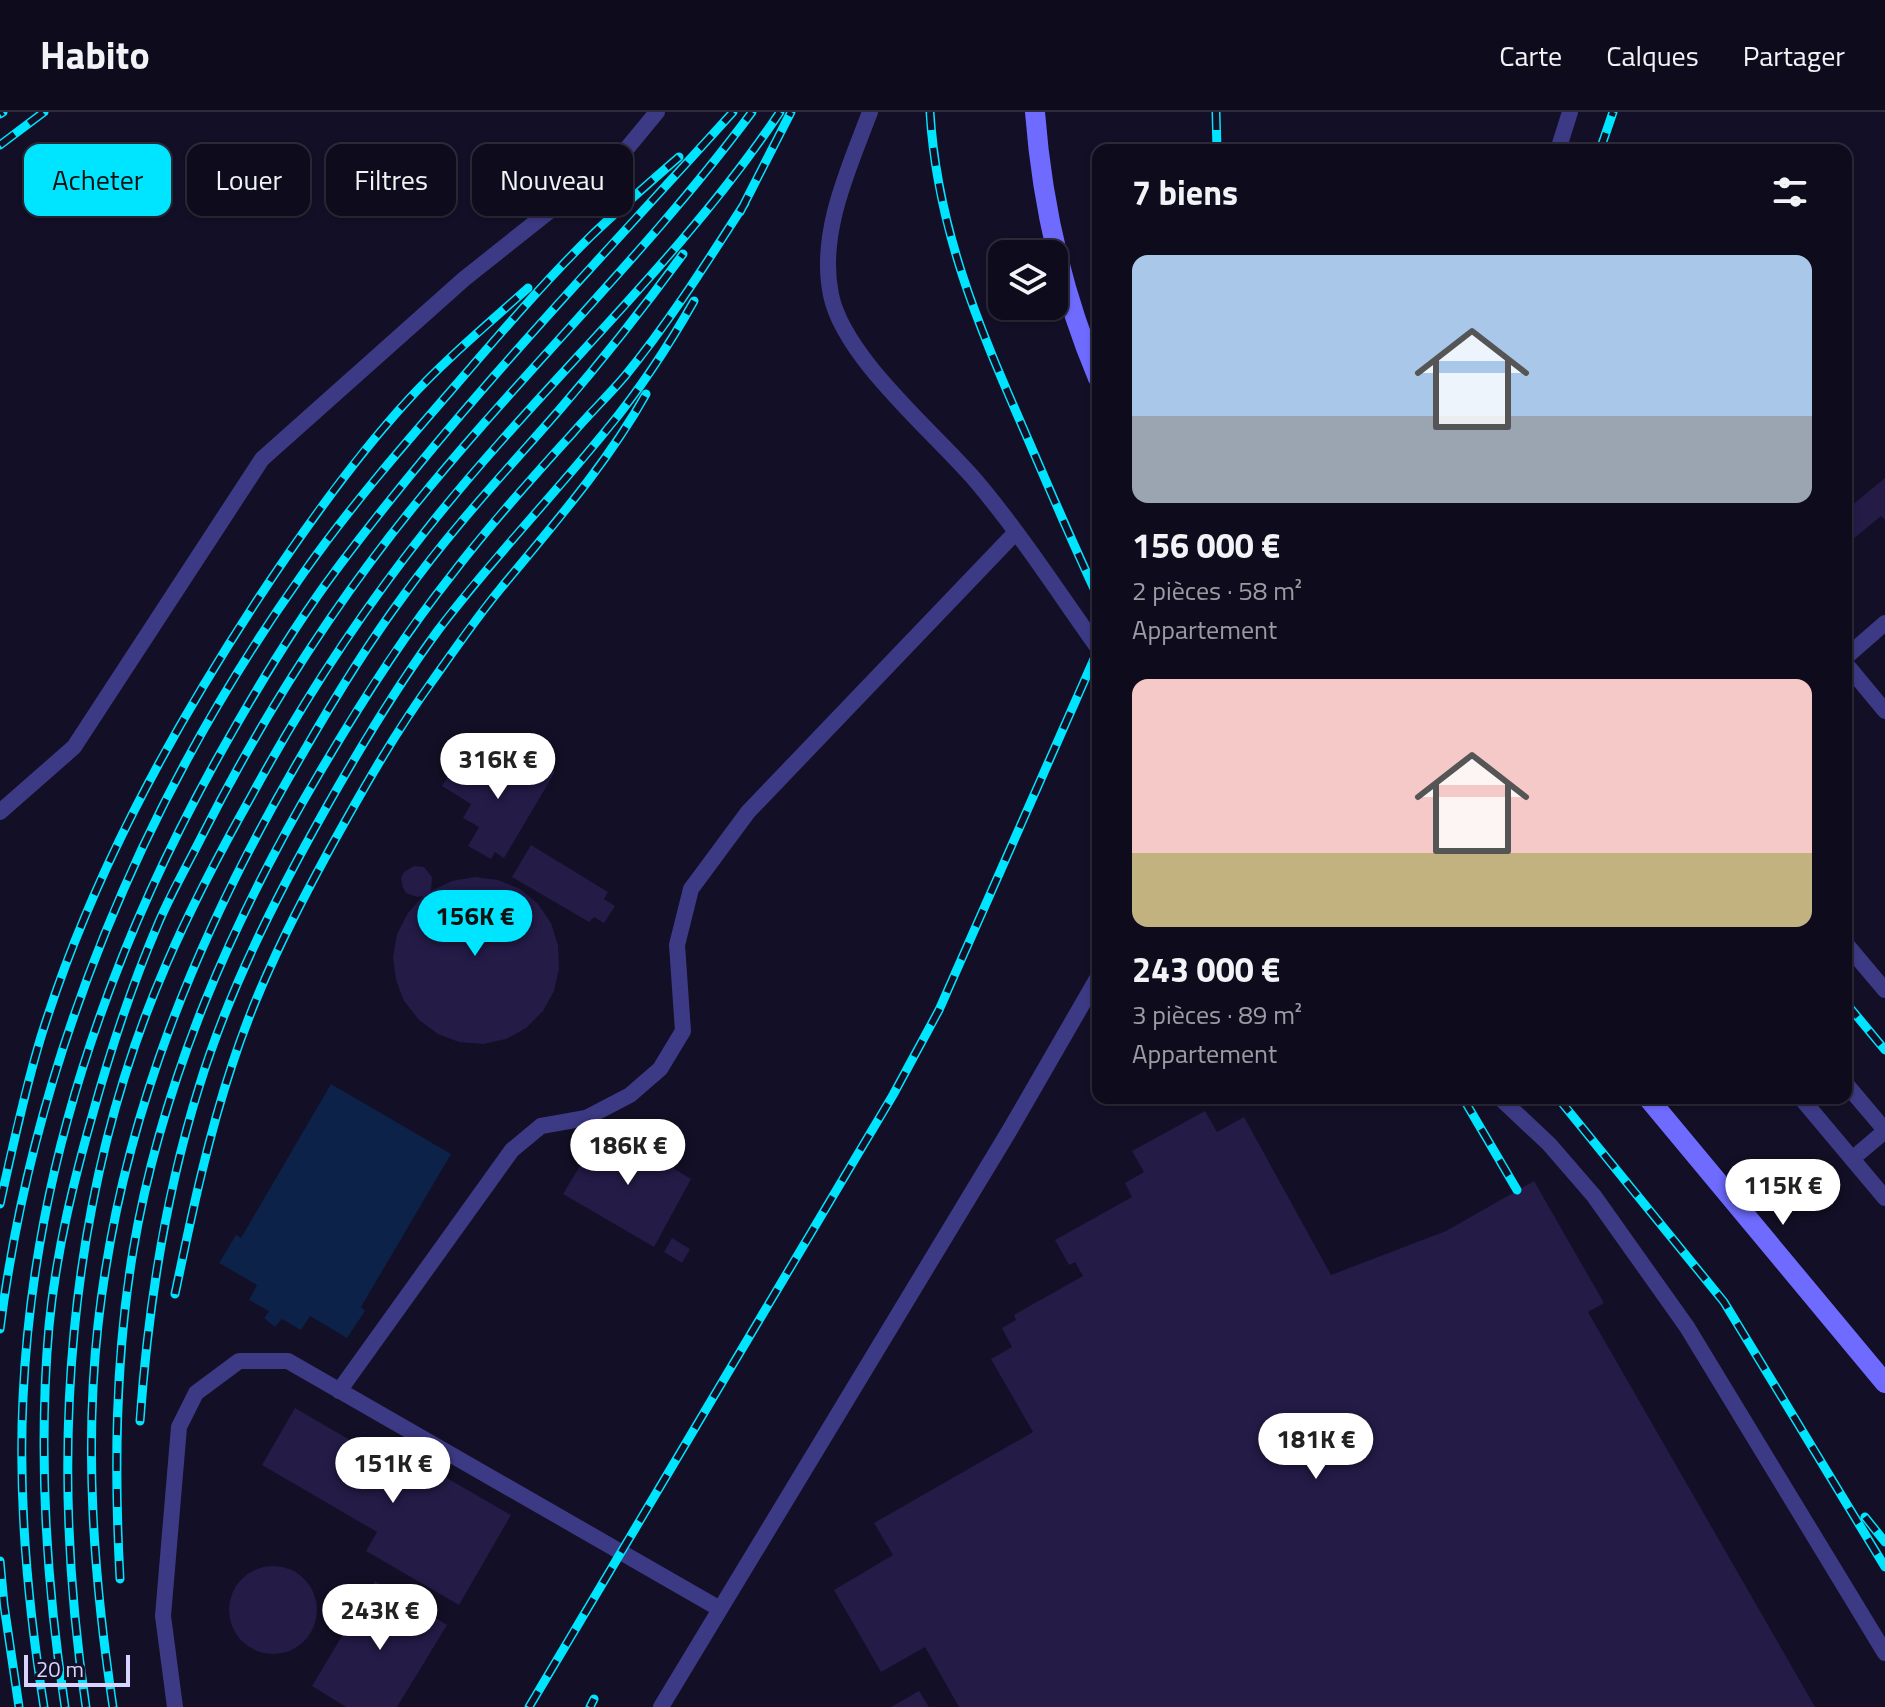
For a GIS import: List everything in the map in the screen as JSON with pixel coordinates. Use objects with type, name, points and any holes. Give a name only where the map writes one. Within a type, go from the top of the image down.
[{"type":"main road","points":[[1035,112],[1046,207],[1058,262],[1092,361]]},
{"type":"main road","points":[[1653,1104],[1885,1383]]},
{"type":"lane","points":[[0,812],[74,747],[262,459],[464,279],[624,152],[657,112]]},
{"type":"lane","points":[[870,112],[833,220],[829,255],[831,295],[846,333],[865,359],[976,481],[1092,640]]},
{"type":"lane","points":[[1560,144],[1570,112]]},
{"type":"lane","points":[[339,1391],[512,1150],[541,1126],[586,1118],[630,1095],[660,1069],[683,1031],[677,945],[691,889],[748,812],[1016,532]]},
{"type":"lane","points":[[1852,652],[1885,623]]},
{"type":"lane","points":[[1852,671],[1885,711]]},
{"type":"lane","points":[[1852,951],[1885,990]]},
{"type":"lane","points":[[661,1707],[1008,1133],[1092,987]]},
{"type":"lane","points":[[1852,1091],[1885,1130],[1852,1159]]},
{"type":"lane","points":[[1506,1104],[1549,1144],[1594,1196],[1687,1327],[1885,1653]]},
{"type":"lane","points":[[1806,1104],[1885,1198]]},
{"type":"lane","points":[[175,1707],[163,1616],[179,1427],[196,1393],[239,1361],[288,1361],[720,1609]]},
{"type":"water","points":[[331,1084],[451,1154],[361,1307],[365,1311],[347,1338],[310,1316],[301,1330],[282,1319],[275,1327],[264,1318],[269,1311],[249,1300],[257,1285],[219,1263],[236,1235],[241,1238]]},
{"type":"building","points":[[1885,478],[1885,520],[1881,516],[1852,540],[1852,505]]},
{"type":"building","points":[[528,756],[555,772],[504,858],[495,852],[491,859],[468,846],[479,827],[463,818],[471,804],[442,786],[460,757],[489,775],[497,762],[517,775]]},
{"type":"building","points":[[531,845],[608,892],[604,899],[615,906],[604,923],[594,917],[589,922],[512,877]]},
{"type":"building","points":[[414,866],[424,867],[432,877],[431,891],[452,881],[475,877],[498,880],[520,889],[538,904],[551,923],[558,945],[559,969],[554,991],[543,1011],[526,1028],[506,1039],[483,1044],[459,1042],[438,1034],[419,1020],[404,1001],[396,980],[393,957],[397,934],[408,913],[423,896],[406,893],[403,888],[401,878],[404,872]]},
{"type":"building","points":[[1205,1111],[1217,1132],[1244,1117],[1331,1275],[1446,1231],[1534,1181],[1604,1303],[1588,1312],[1815,1707],[959,1707],[925,1647],[881,1672],[834,1590],[893,1555],[874,1523],[1033,1432],[991,1359],[1012,1347],[1002,1328],[1016,1320],[1014,1315],[1083,1276],[1075,1262],[1069,1265],[1055,1240],[1132,1197],[1125,1183],[1144,1172],[1132,1151]]},
{"type":"building","points":[[604,1126],[691,1179],[654,1247],[563,1194]]},
{"type":"building","points":[[672,1238],[690,1249],[682,1263],[664,1252]]},
{"type":"building","points":[[295,1408],[413,1477],[421,1463],[511,1515],[459,1605],[366,1551],[377,1532],[262,1465]]},
{"type":"building","points":[[273,1566],[298,1573],[310,1585],[317,1610],[310,1635],[298,1647],[273,1654],[248,1647],[236,1635],[229,1610],[236,1585],[248,1573]]},
{"type":"building","points":[[375,1581],[447,1625],[397,1707],[346,1707],[312,1686]]},
{"type":"building","points":[[919,1691],[929,1707],[891,1707]]},
{"type":"railway","points":[[0,145],[44,112]]},
{"type":"railway","points":[[44,1707],[33,1631],[23,1514],[23,1398],[30,1314],[42,1230],[60,1148],[110,988],[142,910],[178,833],[231,734],[290,636],[339,566],[481,391],[733,112]]},
{"type":"railway","points":[[65,1707],[53,1613],[44,1469],[46,1374],[52,1299],[66,1218],[93,1113],[122,1017],[158,924],[249,748],[300,664],[384,544],[498,407],[671,213],[752,112]]},
{"type":"railway","points":[[86,1707],[75,1613],[69,1519],[68,1425],[74,1330],[87,1237],[106,1144],[132,1054],[166,965],[207,879],[271,760],[312,691],[379,592],[470,476],[698,221],[780,112]]},
{"type":"railway","points":[[740,212],[791,112]]},
{"type":"railway","points":[[930,112],[941,196],[962,275],[1007,391],[1092,584]]},
{"type":"railway","points":[[1216,112],[1217,144]]},
{"type":"railway","points":[[1602,144],[1613,112]]},
{"type":"railway","points":[[0,1329],[16,1228],[39,1128],[69,1030],[105,934],[146,839],[193,748],[245,660],[302,575],[376,478],[556,272],[679,157]]},
{"type":"railway","points":[[120,1579],[117,1497],[119,1374],[133,1251],[162,1125],[204,1003],[230,944],[288,828],[398,648],[464,558],[642,355],[745,203]]},
{"type":"railway","points":[[113,1707],[93,1516],[92,1420],[98,1325],[109,1248],[125,1173],[145,1100],[170,1028],[198,958],[265,820],[364,653],[441,546],[593,370],[683,254]]},
{"type":"railway","points":[[0,1204],[29,1081],[59,982],[106,869],[191,706],[291,549],[368,447],[438,370],[528,288]]},
{"type":"railway","points":[[140,1421],[160,1252],[187,1128],[224,1015],[272,910],[353,762],[394,694],[439,629],[620,413],[654,366],[694,301]]},
{"type":"railway","points":[[175,1294],[207,1150],[232,1065],[264,980],[303,898],[368,782],[419,700],[483,610],[596,470],[646,394]]},
{"type":"railway","points":[[529,1707],[893,1095],[939,1010],[1092,664]]},
{"type":"railway","points":[[1852,1010],[1885,1050]]},
{"type":"railway","points":[[1467,1104],[1517,1190]]},
{"type":"railway","points":[[1563,1104],[1724,1302],[1885,1567]]},
{"type":"railway","points":[[1865,1517],[1885,1542]]},
{"type":"railway","points":[[0,1561],[19,1707]]},
{"type":"railway","points":[[590,1707],[594,1699]]}]
